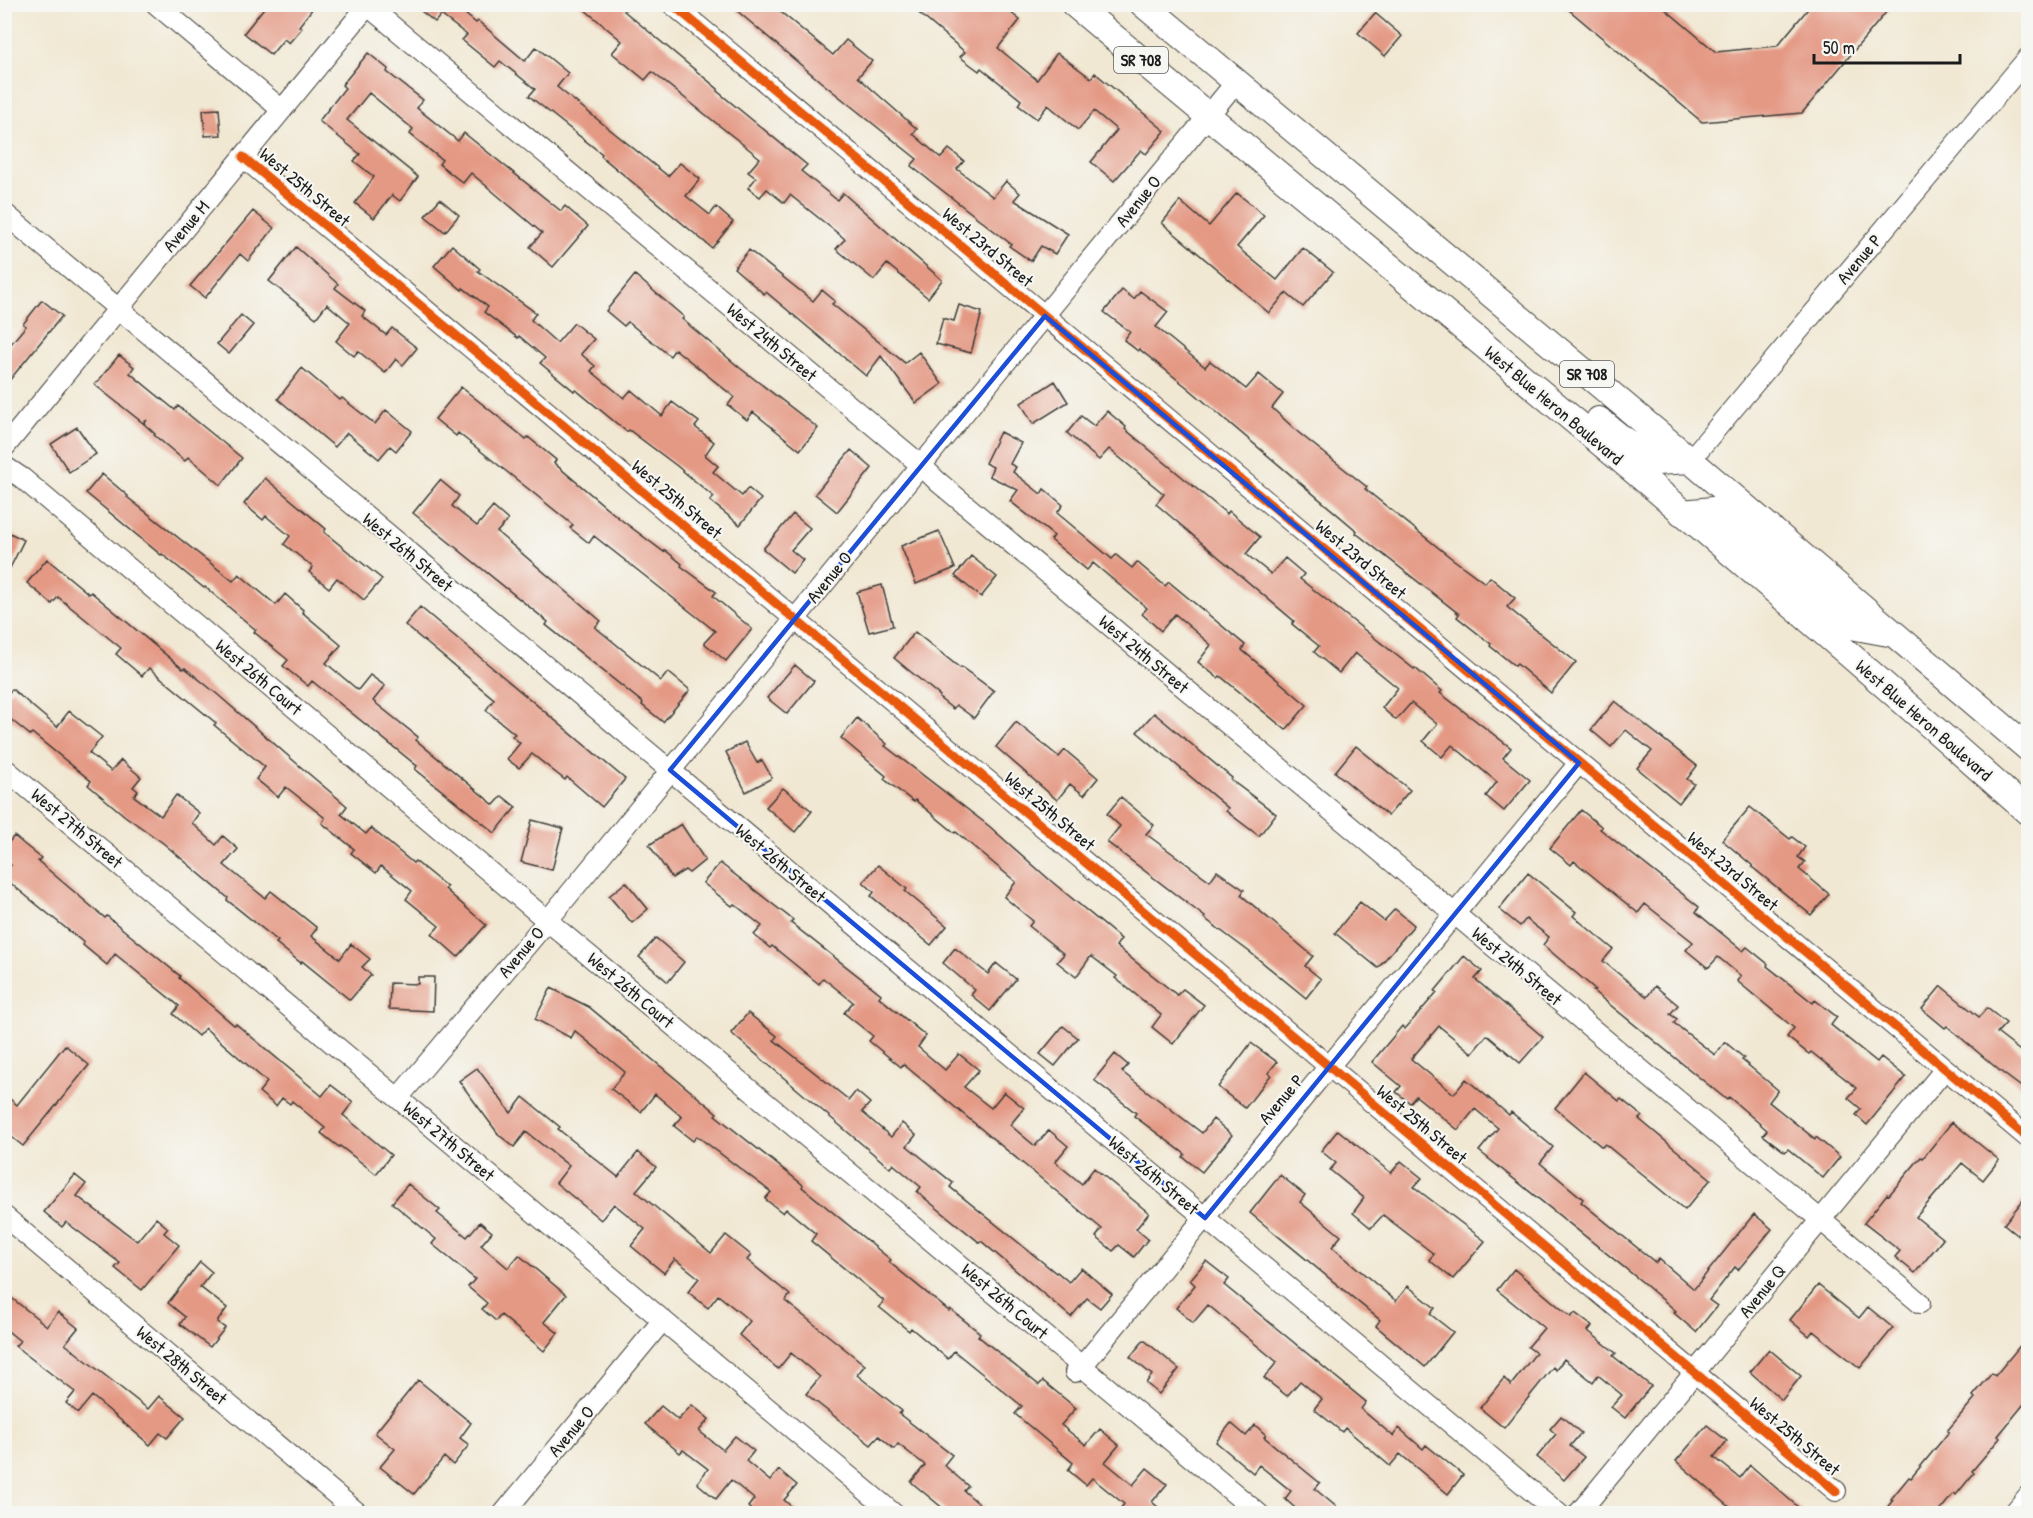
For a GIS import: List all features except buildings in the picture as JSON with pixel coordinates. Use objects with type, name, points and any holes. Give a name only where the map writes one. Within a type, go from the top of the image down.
[{"type":"main road","name":"West Blue Heron Boulevard","points":[[1074,4],[1910,706],[2028,812]]},
{"type":"main road","name":"SR 708","points":[[1143,4],[1690,460],[2028,748]]},
{"type":"main road","points":[[1495,356],[1517,351],[1620,437],[1657,462],[1690,460]]},
{"type":"main road","points":[[1682,513],[1713,510],[1856,627],[1894,634]]},
{"type":"street","points":[[156,4],[282,110]]},
{"type":"street","name":"West 23rd Street","points":[[672,4],[2028,1138]]},
{"type":"street","name":"Avenue M","points":[[4,448],[368,5]]},
{"type":"street","name":"West 24th Street","points":[[368,5],[921,465],[937,481],[1920,1303]]},
{"type":"street","name":"Avenue P","points":[[1690,460],[2028,58]]},
{"type":"street","name":"Avenue O","points":[[398,1098],[545,923],[1236,82]]},
{"type":"street","name":"West 25th Street","points":[[243,157],[1836,1491]]},
{"type":"street","name":"West 26th Street","points":[[4,213],[1558,1514]]},
{"type":"street","name":"West 26th Court","points":[[4,465],[32,486],[545,923]]},
{"type":"street","name":"West 26th Court","points":[[4,477],[545,923],[1079,1368],[1259,1514]]},
{"type":"street","name":"Avenue P","points":[[1079,1368],[1579,763]]},
{"type":"street","name":"West 27th Street","points":[[4,768],[894,1514]]},
{"type":"street","name":"Avenue Q","points":[[1578,1514],[1945,1069]]},
{"type":"street","name":"West 28th Street","points":[[4,1216],[359,1514]]},
{"type":"street","name":"Avenue O","points":[[503,1514],[663,1320]]},
{"type":"street","name":"West 26th Court","points":[[1079,1368],[1243,1514]]},
{"type":"street","points":[[2013,1514],[2028,1496]]},
{"type":"highlighted area","points":[[1045,316],[1579,763],[1205,1218],[670,770]]},
{"type":"cycle path","points":[[672,4],[2028,1138]]},
{"type":"cycle path","points":[[243,157],[1836,1491]]}]
